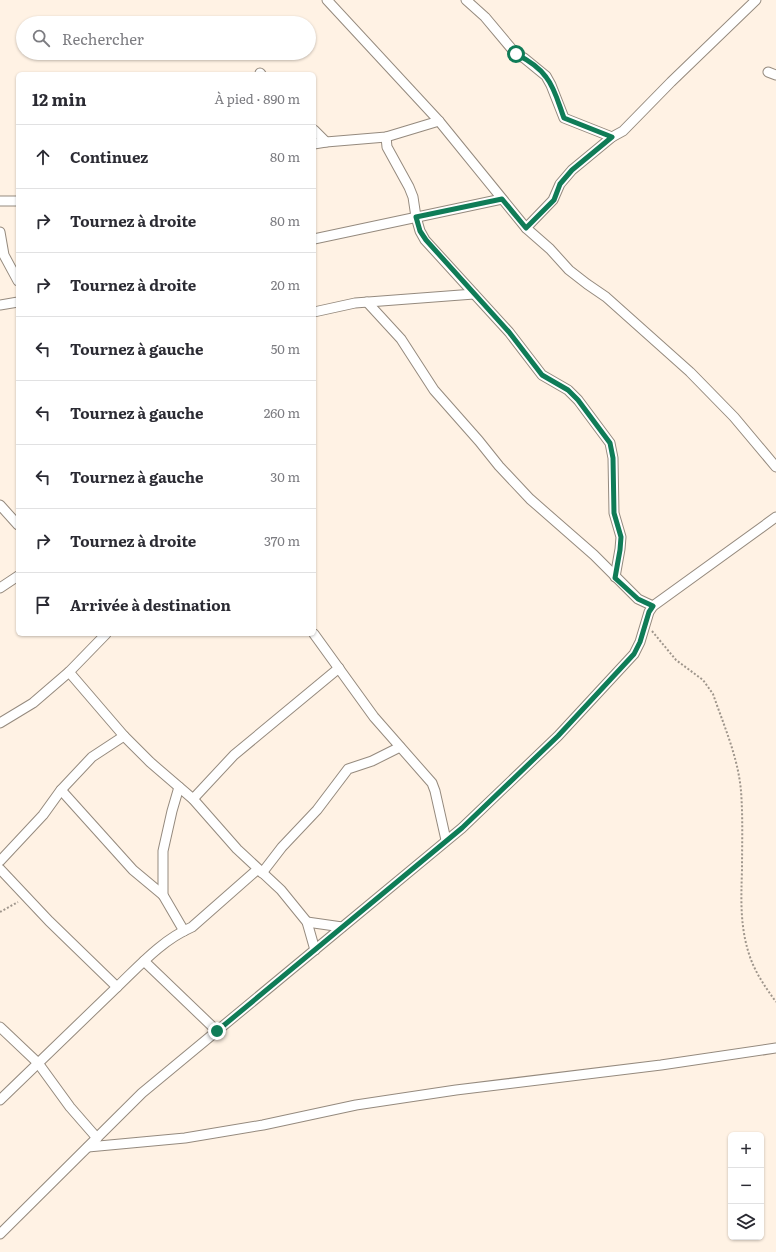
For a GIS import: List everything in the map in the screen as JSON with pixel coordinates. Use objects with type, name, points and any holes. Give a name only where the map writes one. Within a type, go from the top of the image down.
[{"type":"street","points":[[327,0],[439,121],[526,228],[550,249],[569,270],[606,297],[690,372],[734,417],[776,467]]},
{"type":"street","points":[[466,0],[485,17],[516,54],[524,58],[546,76],[564,118],[612,137]]},
{"type":"street","points":[[526,228],[554,200],[560,184],[572,170],[612,137],[623,131],[670,82],[756,0]]},
{"type":"street","points":[[316,144],[386,138],[439,121]]},
{"type":"street","points":[[316,132],[326,142]]},
{"type":"street","points":[[386,138],[387,147],[413,197],[420,231],[426,240],[509,332],[542,375],[568,390],[578,400],[610,443],[613,458],[614,513],[621,537],[615,578]]},
{"type":"street","points":[[316,239],[502,199]]},
{"type":"street","points":[[0,201],[16,201]]},
{"type":"street","points":[[0,232],[4,255],[16,277]]},
{"type":"street","points":[[316,312],[355,303],[474,294]]},
{"type":"street","points":[[0,305],[16,302]]},
{"type":"street","points":[[367,302],[401,338],[434,390],[470,430],[499,466],[530,499],[594,555],[615,578],[638,599],[653,606]]},
{"type":"street","points":[[0,504],[16,523]]},
{"type":"street","points":[[0,1234],[142,1093],[462,828],[558,736],[634,654],[640,642],[649,612],[653,606],[776,517]]},
{"type":"street","points":[[0,588],[16,577]]},
{"type":"street","points":[[0,723],[33,703],[69,672],[104,636]]},
{"type":"street","points":[[315,636],[374,718],[432,783],[437,797],[446,840]]},
{"type":"street","points":[[193,799],[234,754],[339,668]]},
{"type":"street","points":[[69,672],[124,736],[150,762],[193,799],[237,850],[281,890],[307,922],[315,950]]},
{"type":"street","points":[[0,861],[43,815],[61,790],[92,757],[124,736]]},
{"type":"street","points":[[0,1100],[160,946],[184,930],[192,927],[260,871],[318,810],[348,769],[372,761],[400,746]]},
{"type":"street","points":[[163,895],[163,852],[179,787]]},
{"type":"street","points":[[61,790],[133,870],[163,895],[184,930]]},
{"type":"street","points":[[0,869],[49,921],[117,986]]},
{"type":"street","points":[[307,922],[342,927]]},
{"type":"street","points":[[144,961],[217,1031]]},
{"type":"street","points":[[0,1026],[38,1063],[70,1107],[97,1138]]},
{"type":"street","points":[[88,1147],[185,1138],[263,1125],[356,1105],[456,1090],[661,1065],[776,1048]]},
{"type":"path","points":[[646,624],[676,660],[703,680],[713,694],[737,762],[741,790],[742,839],[740,905],[742,924],[753,964],[759,978],[776,1002]]},
{"type":"path","points":[[0,912],[27,898]]},
{"type":"route","points":[[217,1031],[462,828],[558,736],[634,654],[640,642],[649,612],[653,606],[638,599],[615,578],[621,537],[614,513],[615,497],[613,458],[610,443],[578,400],[568,390],[542,375],[509,332],[426,240],[420,231],[416,217],[502,199],[526,228],[554,200],[560,184],[572,170],[612,137],[564,118],[546,76],[524,58],[516,54]]}]
